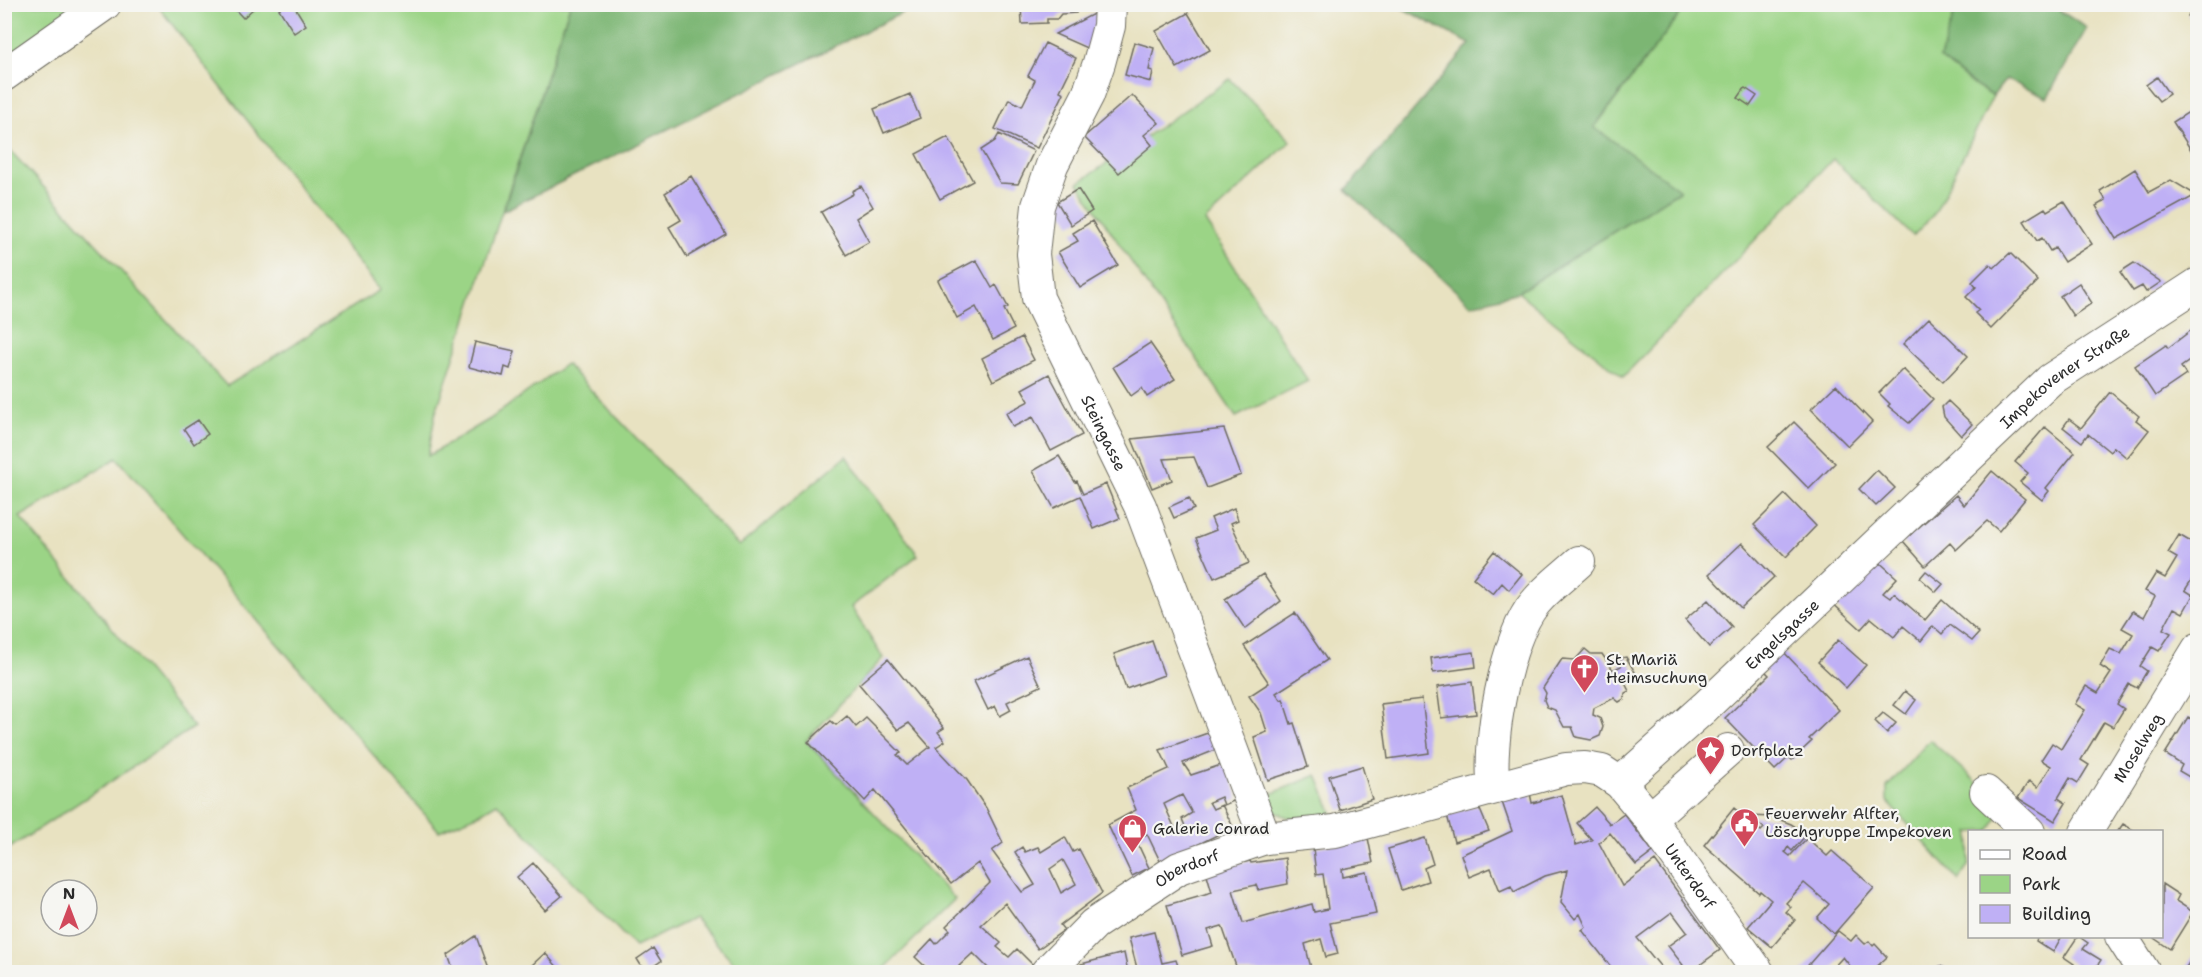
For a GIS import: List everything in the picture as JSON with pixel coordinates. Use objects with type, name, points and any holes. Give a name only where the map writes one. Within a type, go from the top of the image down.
[{"type":"street","points":[[4,75],[105,4]]},
{"type":"street","name":"Steingasse","points":[[1109,15],[1088,95],[1052,165],[1038,206],[1033,255],[1038,298],[1140,506],[1264,838]]},
{"type":"street","name":"Impekovener Straße","points":[[1942,483],[2050,380],[2198,284]]},
{"type":"street","name":"Engelsgasse","points":[[1620,783],[1705,707],[1942,483]]},
{"type":"street","points":[[1494,788],[1491,768],[1493,750],[1503,688],[1515,642],[1534,603],[1579,562]]},
{"type":"street","name":"Moselweg","points":[[2087,830],[2195,663]]},
{"type":"street","points":[[1650,819],[1728,750]]},
{"type":"street","name":"Oberdorf","points":[[1047,972],[1094,924],[1179,868],[1264,838],[1335,831],[1566,769],[1585,768],[1602,771],[1620,783]]},
{"type":"street","name":"Unterdorf","points":[[1620,783],[1650,819],[1758,972]]},
{"type":"street","points":[[1986,792],[2028,830]]},
{"type":"street","points":[[2122,938],[2144,972]]},
{"type":"green space","points":[[571,4],[918,5],[503,211]]},
{"type":"green space","points":[[5,5],[117,5],[5,87]]},
{"type":"green space","points":[[157,5],[570,5],[435,415],[428,456],[490,419],[566,364],[739,546],[846,456],[918,555],[851,607],[883,658],[806,741],[955,899],[881,972],[742,972],[694,918],[635,947],[497,803],[477,815],[439,831],[117,458],[20,517],[194,727],[5,851],[5,145],[227,386],[380,290]]},
{"type":"green space","points":[[1396,5],[1687,5],[1594,127],[1680,190],[1518,292],[1471,305],[1346,190],[1470,44]]},
{"type":"green space","points":[[1687,5],[1957,5],[1940,58],[1977,87],[1993,96],[1935,213],[1913,236],[1833,159],[1623,377],[1518,292],[1679,191],[1594,128]]},
{"type":"green space","points":[[1957,5],[2059,5],[2060,11],[2087,28],[2047,98],[2006,79],[1993,96],[1977,87],[1940,58]]},
{"type":"green space","points":[[1230,79],[1291,141],[1205,221],[1308,381],[1236,417],[1078,183]]},
{"type":"green space","points":[[1930,740],[1984,789],[1997,819],[1990,830],[1968,830],[1968,866],[1959,881],[1887,801],[1887,787]]},
{"type":"green space","points":[[1317,775],[1334,817],[1294,819],[1277,812],[1263,797]]},
{"type":"building","points":[[230,4],[249,4],[253,9],[243,18]]},
{"type":"building","points":[[286,4],[293,4],[306,25],[294,33],[279,9]]},
{"type":"building","points":[[1021,4],[1076,4],[1076,13],[1061,14],[1057,19],[1047,19],[1047,23],[1022,24]]},
{"type":"building","points":[[2195,4],[2198,4],[2198,22],[2188,16]]},
{"type":"building","points":[[1097,12],[1091,50],[1055,34]]},
{"type":"building","points":[[1188,13],[1210,50],[1177,68],[1156,31]]},
{"type":"building","points":[[1134,42],[1154,48],[1149,70],[1153,71],[1151,82],[1125,75]]},
{"type":"building","points":[[1045,43],[1076,58],[1060,91],[1064,93],[1037,148],[995,129],[1009,99],[1022,106],[1035,80],[1028,76]]},
{"type":"building","points":[[2157,77],[2169,94],[2159,101],[2146,85]]},
{"type":"building","points":[[1745,88],[1757,96],[1750,106],[1738,98]]},
{"type":"building","points":[[910,94],[920,118],[884,133],[874,109]]},
{"type":"building","points":[[1132,95],[1159,123],[1144,135],[1152,145],[1119,173],[1084,137]]},
{"type":"building","points":[[2198,106],[2198,161],[2173,122]]},
{"type":"building","points":[[999,134],[1034,151],[1018,184],[1000,183],[981,150],[995,141]]},
{"type":"building","points":[[948,137],[973,181],[940,199],[916,154]]},
{"type":"building","points":[[2135,169],[2149,192],[2171,180],[2196,195],[2116,239],[2096,206],[2106,200],[2100,191]]},
{"type":"building","points":[[691,176],[726,234],[687,257],[669,227],[681,220],[665,193]]},
{"type":"building","points":[[861,186],[873,207],[856,218],[869,242],[846,255],[821,212],[853,194],[852,191]]},
{"type":"building","points":[[1078,189],[1092,211],[1071,225],[1057,202]]},
{"type":"building","points":[[2064,201],[2092,244],[2064,262],[2055,248],[2050,251],[2042,238],[2037,241],[2024,221],[2045,208],[2047,211]]},
{"type":"building","points":[[1092,221],[1118,265],[1080,288],[1058,252],[1078,241],[1073,233]]},
{"type":"building","points":[[2010,253],[2038,281],[1991,329],[1975,313],[1979,310],[1966,297],[1976,287],[1972,282],[1990,264],[1994,268]]},
{"type":"building","points":[[976,260],[992,288],[996,285],[1008,307],[1004,309],[1014,329],[993,340],[976,307],[957,318],[938,280]]},
{"type":"building","points":[[2134,263],[2161,282],[2146,292],[2142,286],[2133,291],[2120,272]]},
{"type":"building","points":[[2079,283],[2092,303],[2073,316],[2060,296]]},
{"type":"building","points":[[1929,318],[1968,356],[1943,382],[1903,344]]},
{"type":"building","points":[[2198,325],[2198,361],[2195,357],[2181,367],[2186,375],[2155,396],[2135,366],[2166,345],[2168,348]]},
{"type":"building","points":[[1022,337],[1034,360],[993,381],[982,358]]},
{"type":"building","points":[[475,342],[515,351],[510,369],[505,367],[503,376],[469,367]]},
{"type":"building","points":[[1150,343],[1175,379],[1147,397],[1142,388],[1131,396],[1113,367]]},
{"type":"building","points":[[1903,369],[1933,399],[1909,423],[1888,406],[1890,404],[1879,393]]},
{"type":"building","points":[[1049,374],[1082,435],[1051,451],[1033,417],[1013,427],[1006,413],[1029,401],[1022,389]]},
{"type":"building","points":[[1836,385],[1872,422],[1848,446],[1811,409]]},
{"type":"building","points":[[2110,392],[2139,416],[2136,420],[2149,430],[2127,458],[2114,447],[2110,452],[2088,434],[2082,442],[2063,427],[2069,419],[2081,428]]},
{"type":"building","points":[[1948,401],[1972,424],[1961,436],[1944,417],[1942,407]]},
{"type":"building","points":[[198,420],[208,434],[194,444],[184,429]]},
{"type":"building","points":[[1794,422],[1835,463],[1809,489],[1768,447]]},
{"type":"building","points":[[2045,427],[2075,452],[2046,488],[2049,491],[2042,500],[2020,482],[2028,473],[2015,462]]},
{"type":"building","points":[[1224,429],[1241,475],[1207,488],[1194,457],[1164,459],[1172,480],[1152,488],[1132,439]]},
{"type":"building","points":[[1059,456],[1075,482],[1077,481],[1083,494],[1106,484],[1120,518],[1094,529],[1080,496],[1054,508],[1033,471]]},
{"type":"building","points":[[1877,470],[1895,488],[1876,506],[1859,489]]},
{"type":"building","points":[[1992,471],[2025,499],[1999,531],[1987,521],[1956,550],[1950,543],[1925,566],[1903,541],[1956,495],[1964,505]]},
{"type":"building","points":[[1785,494],[1816,526],[1786,557],[1754,525]]},
{"type":"building","points":[[1189,498],[1194,509],[1174,518],[1169,507]]},
{"type":"building","points":[[1234,508],[1238,520],[1231,523],[1249,563],[1214,578],[1196,538],[1216,530],[1211,518]]},
{"type":"building","points":[[2179,535],[2198,546],[2198,570],[2185,590],[2193,595],[2183,613],[2174,608],[2163,629],[2171,633],[2159,651],[2152,647],[2140,666],[2147,671],[2137,688],[2129,684],[2117,704],[2124,709],[2113,727],[2104,722],[2081,760],[2089,765],[2078,783],[2070,778],[2058,798],[2066,803],[2055,821],[2018,798],[2029,781],[2038,787],[2051,766],[2041,760],[2052,743],[2061,749],[2085,710],[2075,704],[2086,686],[2098,693],[2111,673],[2100,666],[2110,649],[2121,654],[2133,634],[2122,628],[2133,611],[2144,617],[2155,596],[2145,591],[2156,573],[2165,578],[2177,558],[2168,553]]},
{"type":"building","points":[[1742,543],[1774,577],[1741,608],[1709,574]]},
{"type":"building","points":[[1494,551],[1522,574],[1509,590],[1502,583],[1493,594],[1473,578]]},
{"type":"building","points":[[1876,559],[1897,578],[1883,593],[1890,598],[1894,593],[1925,620],[1942,600],[1979,633],[1972,641],[1950,625],[1942,634],[1933,626],[1921,641],[1903,626],[1894,637],[1871,618],[1861,629],[1830,601]]},
{"type":"building","points":[[1926,571],[1943,584],[1936,592],[1920,578]]},
{"type":"building","points":[[1263,574],[1281,601],[1245,629],[1225,599]]},
{"type":"building","points":[[1708,600],[1732,627],[1709,647],[1685,620]]},
{"type":"building","points":[[1295,613],[1327,660],[1276,693],[1281,700],[1283,699],[1291,724],[1294,723],[1308,767],[1268,780],[1254,737],[1267,732],[1261,713],[1249,696],[1269,683],[1244,646]]},
{"type":"building","points":[[1838,640],[1866,665],[1846,688],[1818,662]]},
{"type":"building","points":[[1152,641],[1164,675],[1126,689],[1114,654]]},
{"type":"building","name":"St. Mariä Heimsuchung","points":[[1585,649],[1591,654],[1602,654],[1613,670],[1621,666],[1621,658],[1626,657],[1638,677],[1625,683],[1629,691],[1625,693],[1624,699],[1619,702],[1614,698],[1594,708],[1593,715],[1600,718],[1603,727],[1600,736],[1591,740],[1576,737],[1572,727],[1564,727],[1555,710],[1547,707],[1544,700],[1546,693],[1543,688],[1562,659],[1575,660]]},
{"type":"building","points":[[1781,649],[1839,710],[1809,739],[1812,741],[1792,760],[1789,757],[1775,770],[1725,718],[1769,675],[1762,668]]},
{"type":"building","points":[[1474,652],[1476,667],[1433,673],[1431,658]]},
{"type":"building","points":[[1027,656],[1041,686],[1007,702],[1011,710],[1000,716],[995,706],[988,710],[974,681]]},
{"type":"building","points":[[888,659],[944,728],[938,732],[945,741],[936,747],[967,780],[986,808],[1003,843],[992,851],[1022,892],[1035,885],[1015,852],[1022,847],[1025,852],[1038,847],[1041,852],[1065,837],[1073,852],[1079,849],[1102,893],[1060,925],[1064,930],[1038,949],[1005,903],[981,925],[1001,943],[997,947],[1009,957],[1017,949],[1033,965],[1025,972],[988,972],[990,970],[973,953],[959,966],[966,972],[931,972],[915,957],[932,939],[936,944],[950,930],[946,926],[990,883],[978,863],[951,884],[875,790],[865,801],[808,742],[831,721],[836,725],[847,716],[856,727],[866,718],[901,753],[897,755],[907,765],[930,747],[909,723],[898,730],[859,684]],"holes":[[[1063,860],[1076,884],[1061,893],[1050,869]]]},
{"type":"building","points":[[1472,682],[1476,714],[1441,718],[1437,687]]},
{"type":"building","points":[[1905,691],[1916,700],[1906,714],[1894,705]]},
{"type":"building","points":[[1422,699],[1429,753],[1388,759],[1381,704]]},
{"type":"building","points":[[1883,713],[1896,723],[1887,733],[1875,721]]},
{"type":"building","points":[[2188,717],[2198,723],[2196,781],[2179,771],[2182,765],[2165,754]]},
{"type":"building","points":[[1216,730],[1223,747],[1183,763],[1191,775],[1227,763],[1238,799],[1224,805],[1221,797],[1209,802],[1213,809],[1222,805],[1233,827],[1161,863],[1147,834],[1136,840],[1149,868],[1132,876],[1108,825],[1136,810],[1127,788],[1169,769],[1160,750]],"holes":[[[1182,795],[1192,813],[1182,819],[1185,826],[1176,831],[1164,804]]]},
{"type":"building","points":[[1362,766],[1372,799],[1340,810],[1329,776]]},
{"type":"building","points":[[1530,793],[1532,803],[1562,795],[1576,845],[1592,840],[1577,823],[1595,807],[1610,824],[1624,814],[1653,852],[1636,865],[1610,833],[1599,843],[1622,886],[1655,861],[1720,950],[1690,972],[1674,972],[1683,965],[1668,946],[1687,932],[1672,912],[1637,938],[1665,972],[1615,972],[1582,930],[1586,927],[1580,914],[1575,919],[1561,902],[1567,870],[1545,876],[1514,892],[1511,886],[1500,891],[1491,868],[1469,877],[1461,855],[1512,831],[1501,799]]},
{"type":"building","points":[[1478,805],[1489,831],[1454,842],[1447,815]]},
{"type":"building","points":[[1734,808],[1761,831],[1764,828],[1750,816],[1773,817],[1791,824],[1807,834],[1792,851],[1788,847],[1785,852],[1790,856],[1807,838],[1827,856],[1832,851],[1874,888],[1834,934],[1817,918],[1829,904],[1804,883],[1786,903],[1791,907],[1786,912],[1795,920],[1772,947],[1748,927],[1771,900],[1760,891],[1759,893],[1704,845]]},
{"type":"building","points":[[2123,824],[2133,830],[2119,830]]},
{"type":"building","points":[[1368,838],[1373,863],[1342,869],[1343,877],[1367,872],[1376,914],[1330,923],[1338,954],[1326,957],[1321,939],[1305,944],[1312,972],[1238,972],[1222,926],[1208,930],[1213,946],[1182,955],[1167,905],[1212,892],[1206,871],[1250,861],[1251,863],[1285,858],[1288,884],[1258,890],[1256,885],[1233,890],[1243,923],[1312,904],[1314,912],[1328,909],[1323,874],[1316,875],[1313,848]]},
{"type":"building","points":[[1425,838],[1433,864],[1424,868],[1428,881],[1401,890],[1388,849]]},
{"type":"building","points":[[533,863],[562,896],[545,910],[517,877]]},
{"type":"building","points":[[2163,885],[2179,895],[2176,901],[2193,912],[2170,949],[2154,938],[2163,938]]},
{"type":"building","points":[[1838,931],[1851,941],[1856,935],[1865,944],[1869,941],[1873,946],[1875,944],[1887,957],[1871,972],[1844,972],[1850,966],[1843,957],[1829,972],[1802,972]]},
{"type":"building","points":[[1154,932],[1162,963],[1176,960],[1180,972],[1138,972],[1129,938]]},
{"type":"building","points":[[476,936],[489,972],[454,972],[448,955]]},
{"type":"building","points":[[2037,938],[2061,938],[2053,952],[2036,941]]},
{"type":"building","points":[[2077,938],[2081,938],[2088,943],[2083,949],[2101,960],[2097,966],[2108,972],[2069,972],[2074,964],[2064,957]]},
{"type":"building","points":[[653,948],[661,961],[645,972],[637,959]]},
{"type":"building","points":[[2198,949],[2198,972],[2183,972]]},
{"type":"building","points":[[545,953],[561,971],[538,972],[532,965]]},
{"type":"building","points":[[1124,953],[1128,972],[1083,972],[1081,964]]},
{"type":"building","points":[[1940,966],[1955,972],[1937,972]]},
{"type":"place","name":"St. Mariä Heimsuchung","points":[[1585,694]]},
{"type":"place","name":"Dorfplatz","points":[[1710,776]]},
{"type":"place","name":"Feuerwehr Alfter, Löschgruppe Impekoven","points":[[1744,848]]},
{"type":"place","name":"Galerie Conrad","points":[[1132,854]]}]
